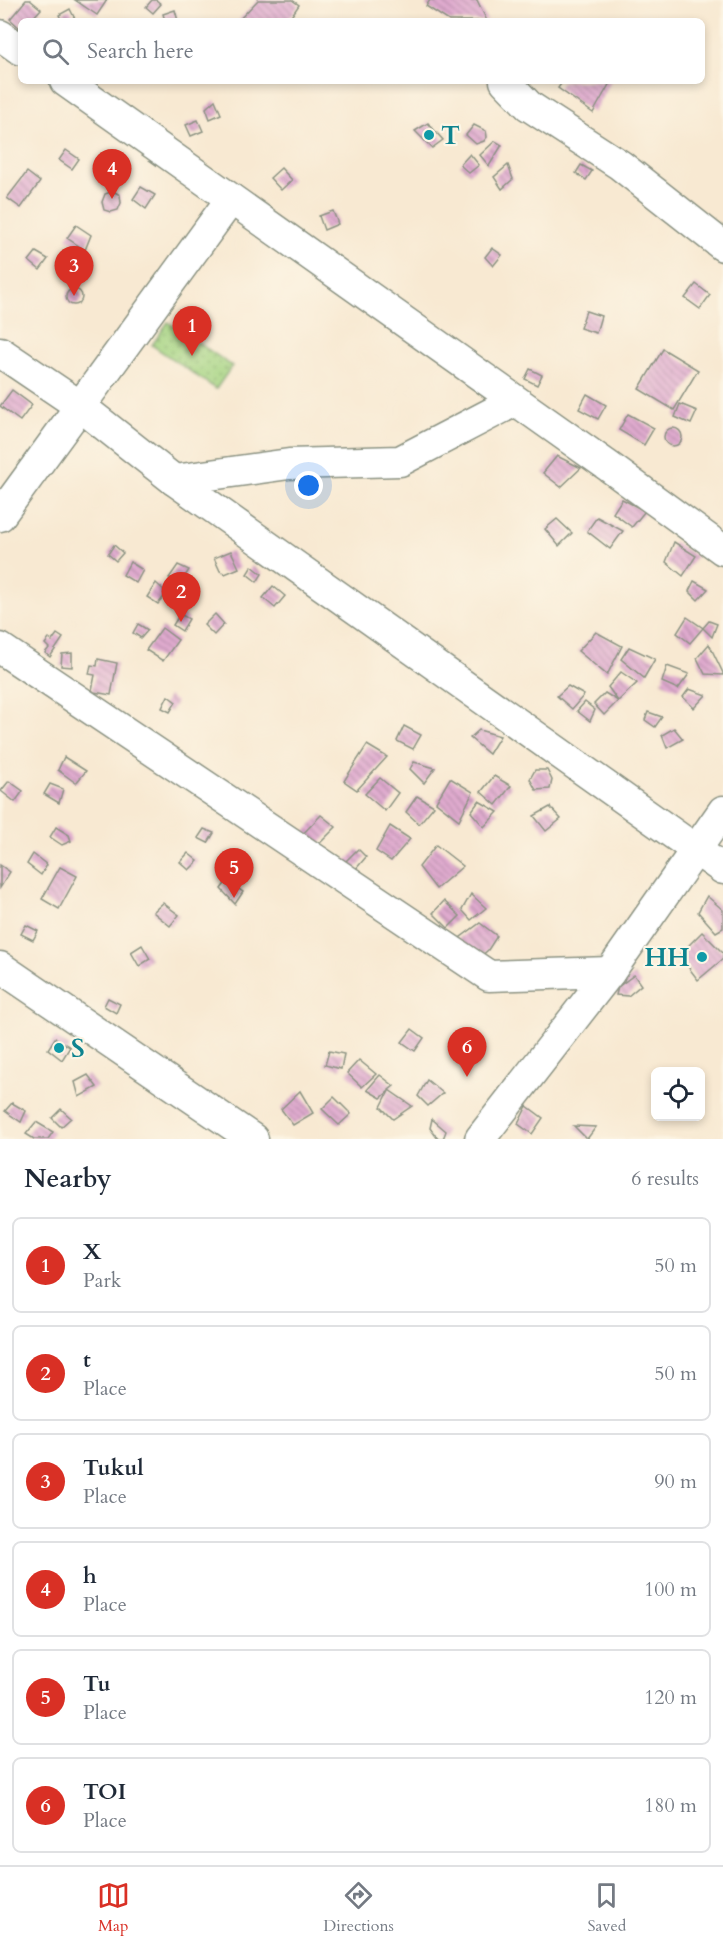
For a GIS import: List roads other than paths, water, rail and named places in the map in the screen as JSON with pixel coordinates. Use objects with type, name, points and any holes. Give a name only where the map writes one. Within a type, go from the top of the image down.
[{"type":"street","points":[[0,35],[18,48]]},
{"type":"street","points":[[69,84],[721,548]]},
{"type":"street","points":[[508,84],[530,106],[620,165],[723,246]]},
{"type":"street","points":[[0,516],[231,199]]},
{"type":"street","points":[[0,352],[80,406],[174,480],[723,869]]},
{"type":"street","points":[[174,480],[289,464],[400,461],[515,400]]},
{"type":"street","points":[[0,648],[489,976],[610,972]]},
{"type":"street","points":[[480,1139],[610,972],[723,811]]},
{"type":"street","points":[[0,967],[253,1139]]},
{"type":"place","name":"T","points":[[429,135]]},
{"type":"place","name":"h","points":[[112,199]]},
{"type":"place","name":"Tukul","points":[[74,296]]},
{"type":"place","name":"X","points":[[192,356]]},
{"type":"place","name":"t","points":[[181,622]]},
{"type":"place","name":"Tu","points":[[234,898]]},
{"type":"place","name":"HH","points":[[702,957]]},
{"type":"place","name":"S","points":[[59,1048]]},
{"type":"place","name":"TOI","points":[[467,1077]]}]
